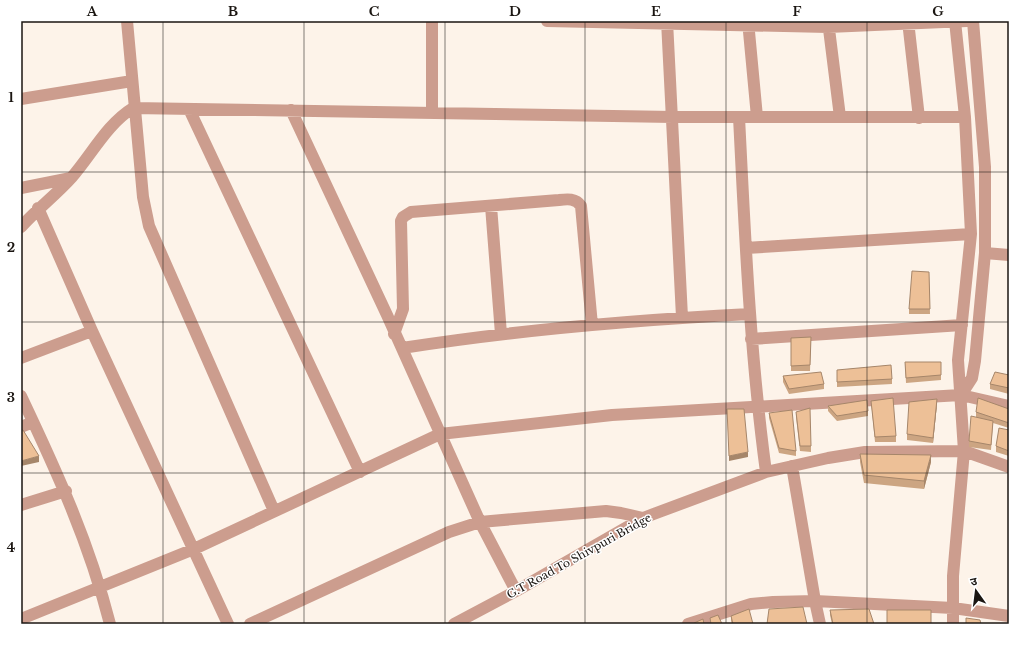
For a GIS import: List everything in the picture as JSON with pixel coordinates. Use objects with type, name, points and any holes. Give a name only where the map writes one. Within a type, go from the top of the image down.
[{"type":"street","points":[[127,21],[133,108],[142,198],[149,226],[274,511]]},
{"type":"street","points":[[432,21],[432,113]]},
{"type":"street","points":[[547,21],[828,24],[960,21],[971,234],[958,360],[964,451],[962,492],[953,576],[953,624]]},
{"type":"street","points":[[961,395],[972,378],[975,361],[985,253],[985,167],[973,21]]},
{"type":"street","points":[[667,22],[682,317]]},
{"type":"street","points":[[748,23],[757,117]]},
{"type":"street","points":[[908,23],[919,118]]},
{"type":"street","points":[[828,24],[840,117]]},
{"type":"street","points":[[21,98],[132,81]]},
{"type":"street","points":[[21,227],[38,208],[71,177],[117,120],[133,108],[673,117],[965,117]]},
{"type":"street","points":[[189,110],[360,472]]},
{"type":"street","points":[[291,110],[394,334],[402,348],[480,522],[516,592]]},
{"type":"street","points":[[740,117],[751,339],[757,405],[766,472]]},
{"type":"street","points":[[21,188],[71,177]]},
{"type":"street","points":[[394,334],[402,310],[400,221],[403,217],[411,212],[563,199],[574,200],[578,202],[580,206],[592,325]]},
{"type":"street","points":[[491,206],[501,334]]},
{"type":"street","points":[[38,208],[92,331],[228,624]]},
{"type":"street","points":[[746,248],[971,234]]},
{"type":"street","points":[[985,253],[1009,255]]},
{"type":"street","points":[[402,348],[501,334],[592,325],[682,317],[750,314]]},
{"type":"street","points":[[751,339],[962,325]]},
{"type":"street","points":[[21,358],[92,331]]},
{"type":"street","points":[[21,619],[194,550],[440,434],[612,415],[757,405],[961,395],[1009,406]]},
{"type":"street","points":[[21,396],[66,491],[101,588],[110,624]]},
{"type":"street","points":[[21,427],[33,422]]},
{"type":"street","points":[[964,451],[1009,467]]},
{"type":"street","name":"G.T Road To Shivpuri Bridge","points":[[454,624],[516,592],[643,518],[766,472],[865,452],[964,451]]},
{"type":"street","points":[[792,466],[820,624]]},
{"type":"street","points":[[21,505],[66,491]]},
{"type":"street","points":[[250,624],[449,532],[480,522],[606,511],[621,512],[643,518]]},
{"type":"street","points":[[689,624],[752,604],[773,602],[815,601],[953,608],[1009,616]]},
{"type":"building","points":[[912,271],[929,272],[930,309],[909,309]]},
{"type":"building","points":[[811,337],[810,365],[791,366],[791,338]]},
{"type":"building","points":[[905,362],[941,362],[941,375],[906,378]]},
{"type":"building","points":[[891,365],[892,379],[837,382],[837,370]]},
{"type":"building","points":[[821,372],[824,384],[789,389],[783,376]]},
{"type":"building","points":[[995,372],[1009,375],[1009,388],[990,384]]},
{"type":"building","points":[[893,398],[896,436],[875,437],[871,401]]},
{"type":"building","points":[[978,398],[1009,409],[1009,423],[976,412]]},
{"type":"building","points":[[937,399],[933,438],[907,434],[909,402]]},
{"type":"building","points":[[867,400],[868,411],[837,416],[828,406]]},
{"type":"building","points":[[810,408],[811,446],[800,446],[796,412]]},
{"type":"building","points":[[727,409],[744,409],[748,452],[729,456]]},
{"type":"building","points":[[792,410],[796,451],[779,448],[769,413]]},
{"type":"building","points":[[971,416],[993,421],[991,445],[969,441]]},
{"type":"building","points":[[999,428],[1009,430],[1009,451],[996,446]]},
{"type":"building","points":[[21,430],[23,430],[39,456],[21,461]]},
{"type":"building","points":[[860,454],[931,455],[924,481],[864,475]]},
{"type":"building","points":[[803,607],[807,624],[767,624],[769,609]]},
{"type":"building","points":[[749,609],[753,624],[733,624],[731,616]]},
{"type":"building","points":[[869,609],[874,624],[833,624],[830,610]]},
{"type":"building","points":[[887,610],[931,610],[931,624],[887,624]]},
{"type":"building","points":[[718,615],[722,624],[711,624],[710,618]]},
{"type":"building","points":[[966,618],[980,620],[981,624],[966,624]]},
{"type":"building","points":[[703,619],[704,624],[694,623]]}]
